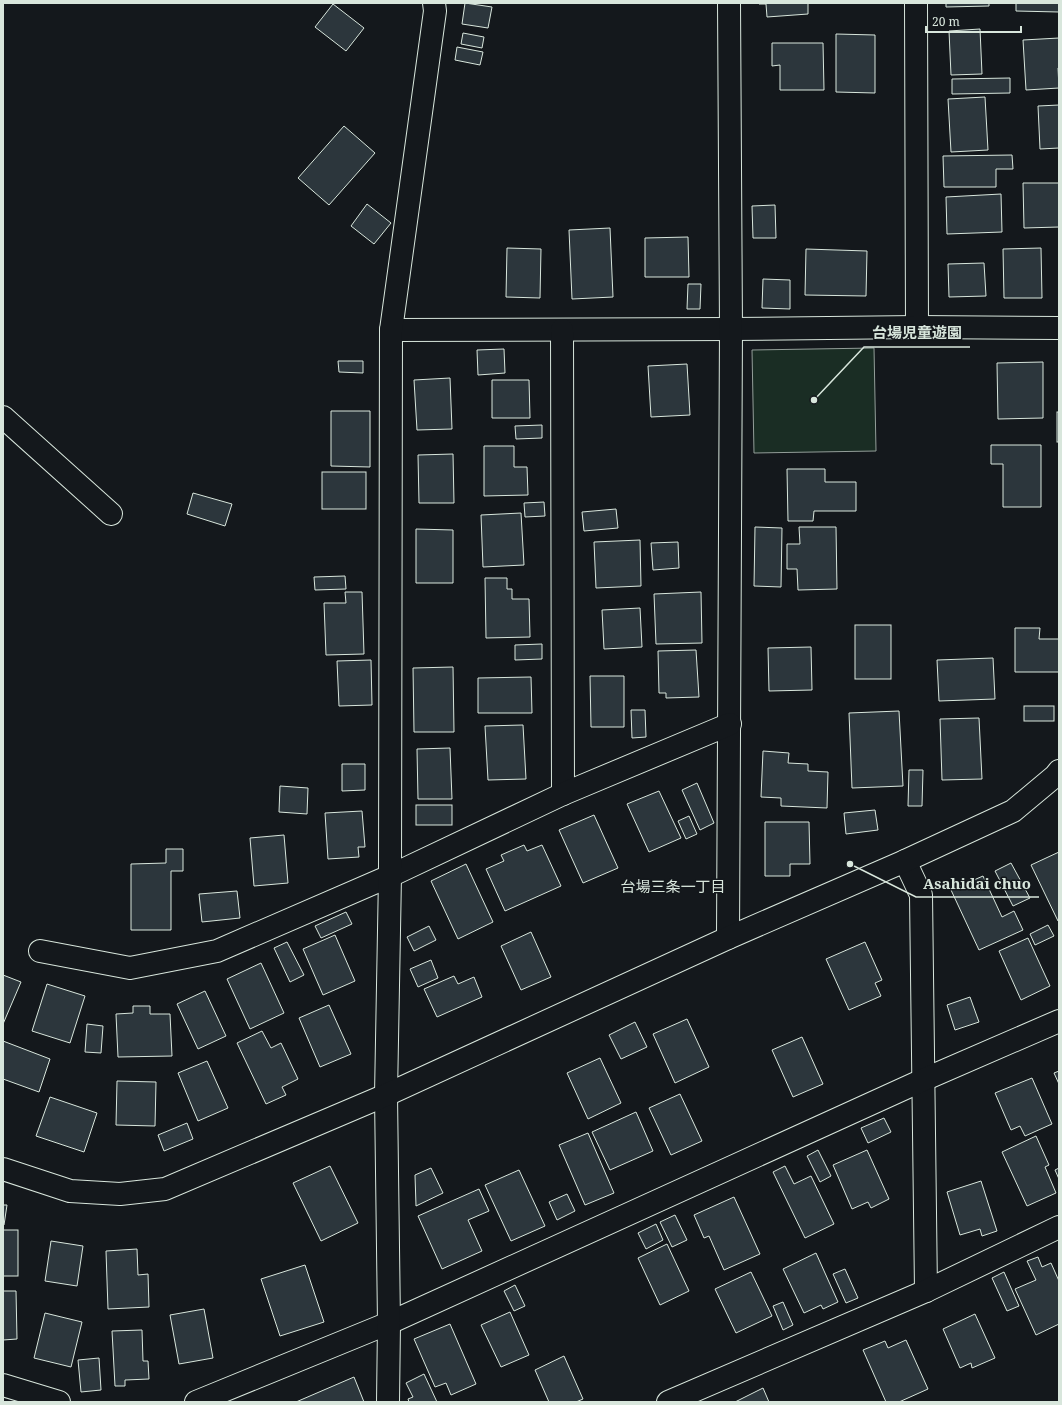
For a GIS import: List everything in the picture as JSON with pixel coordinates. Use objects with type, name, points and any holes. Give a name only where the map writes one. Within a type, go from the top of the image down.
[{"type":"street","points":[[388,1402],[389,1323],[386,1095],[390,876],[391,330],[435,11],[434,3]]},
{"type":"street","points":[[728,938],[731,330],[729,3]]},
{"type":"street","points":[[916,3],[917,327]]},
{"type":"street","points":[[391,330],[731,330],[917,327],[1059,328]]},
{"type":"street","points":[[562,330],[563,794]]},
{"type":"street","points":[[3,416],[111,514]]},
{"type":"street","points":[[40,951],[130,968],[217,951],[390,876],[563,794],[730,724]]},
{"type":"street","points":[[3,1169],[70,1191],[120,1194],[165,1189],[386,1095],[728,938],[905,862],[1013,811],[1056,776],[1059,770]]},
{"type":"street","points":[[905,862],[921,896],[926,1291]]},
{"type":"street","points":[[196,1402],[389,1323],[923,1080],[1059,1021]]},
{"type":"street","points":[[668,1402],[926,1291],[1059,1227]]},
{"type":"street","points":[[3,1385],[59,1402]]},
{"type":"green space","points":[[874,348],[876,451],[754,453],[752,350]]},
{"type":"building","points":[[465,3],[492,7],[488,28],[462,24]]},
{"type":"building","points":[[759,3],[808,3],[808,14],[767,17],[766,4]]},
{"type":"building","points":[[946,3],[989,3],[989,6],[946,7]]},
{"type":"building","points":[[1016,3],[1059,3],[1059,12],[1016,11]]},
{"type":"building","points":[[333,4],[364,28],[346,51],[315,27]]},
{"type":"building","points":[[980,29],[982,74],[951,75],[949,31]]},
{"type":"building","points":[[463,33],[484,37],[482,48],[461,44]]},
{"type":"building","points":[[836,34],[875,35],[875,93],[836,92]]},
{"type":"building","points":[[1059,38],[1059,88],[1026,90],[1023,40]]},
{"type":"building","points":[[772,43],[823,43],[824,90],[780,90],[780,65],[772,66]]},
{"type":"building","points":[[457,47],[483,52],[480,65],[455,60]]},
{"type":"building","points":[[1010,78],[1010,93],[952,94],[952,79]]},
{"type":"building","points":[[985,97],[988,150],[951,152],[948,99]]},
{"type":"building","points":[[1059,105],[1059,148],[1040,149],[1038,106]]},
{"type":"building","points":[[344,126],[375,153],[329,205],[298,178]]},
{"type":"building","points":[[1012,155],[1013,169],[996,169],[996,187],[944,187],[943,156]]},
{"type":"building","points":[[1023,183],[1059,183],[1059,227],[1024,228]]},
{"type":"building","points":[[1001,194],[1002,232],[947,234],[946,197]]},
{"type":"building","points":[[367,204],[391,223],[374,244],[351,226]]},
{"type":"building","points":[[775,205],[776,238],[753,238],[752,206]]},
{"type":"building","points":[[610,228],[613,297],[572,299],[569,230]]},
{"type":"building","points":[[688,237],[689,277],[645,277],[645,238]]},
{"type":"building","points":[[507,248],[541,249],[540,298],[506,297]]},
{"type":"building","points":[[1041,248],[1042,298],[1004,298],[1003,249]]},
{"type":"building","points":[[806,249],[867,251],[866,296],[805,295]]},
{"type":"building","points":[[984,263],[986,296],[949,297],[948,264]]},
{"type":"building","points":[[763,279],[790,280],[790,309],[762,308]]},
{"type":"building","points":[[688,284],[701,284],[700,309],[687,309]]},
{"type":"building","points":[[504,349],[505,373],[478,375],[477,350]]},
{"type":"building","points":[[338,361],[363,361],[363,373],[339,372]]},
{"type":"building","points":[[1043,362],[1043,418],[998,419],[997,363]]},
{"type":"building","points":[[687,364],[690,415],[651,417],[648,366]]},
{"type":"building","points":[[450,378],[452,429],[417,430],[414,380]]},
{"type":"building","points":[[492,380],[529,380],[530,418],[492,418]]},
{"type":"building","points":[[331,411],[370,411],[370,467],[331,466]]},
{"type":"building","points":[[1057,412],[1059,412],[1059,442],[1057,442]]},
{"type":"building","points":[[542,425],[542,438],[516,439],[515,426]]},
{"type":"building","points":[[991,445],[1041,445],[1041,507],[1003,507],[1003,464],[991,464]]},
{"type":"building","points":[[484,446],[514,446],[514,467],[527,467],[528,495],[484,496]]},
{"type":"building","points":[[453,454],[454,503],[419,503],[418,455]]},
{"type":"building","points":[[787,469],[825,469],[825,482],[856,482],[856,511],[814,511],[813,521],[788,521]]},
{"type":"building","points":[[322,472],[366,472],[366,509],[322,509]]},
{"type":"building","points":[[193,493],[232,504],[225,526],[187,514]]},
{"type":"building","points":[[544,502],[545,516],[525,517],[524,503]]},
{"type":"building","points":[[616,509],[618,528],[584,531],[582,512]]},
{"type":"building","points":[[521,513],[524,565],[483,567],[481,515]]},
{"type":"building","points":[[755,527],[782,528],[781,587],[754,586]]},
{"type":"building","points":[[799,527],[836,527],[837,589],[798,590],[797,569],[787,569],[787,544],[800,544]]},
{"type":"building","points":[[416,529],[453,530],[453,583],[416,583]]},
{"type":"building","points":[[640,540],[641,586],[596,588],[594,542]]},
{"type":"building","points":[[678,542],[679,568],[653,570],[651,543]]},
{"type":"building","points":[[345,576],[346,589],[315,590],[314,577]]},
{"type":"building","points":[[485,578],[507,578],[507,589],[512,589],[512,599],[529,599],[530,637],[486,638]]},
{"type":"building","points":[[345,592],[362,592],[364,654],[326,655],[324,603],[346,603]]},
{"type":"building","points":[[701,592],[702,643],[656,644],[654,594]]},
{"type":"building","points":[[640,608],[642,647],[604,649],[602,610]]},
{"type":"building","points":[[855,625],[891,625],[891,679],[855,679]]},
{"type":"building","points":[[1015,628],[1040,628],[1039,639],[1059,639],[1059,672],[1015,672]]},
{"type":"building","points":[[542,644],[542,659],[515,660],[515,645]]},
{"type":"building","points":[[811,647],[812,690],[769,691],[768,648]]},
{"type":"building","points":[[696,650],[699,697],[666,698],[666,693],[659,693],[658,651]]},
{"type":"building","points":[[993,658],[995,699],[939,701],[937,660]]},
{"type":"building","points":[[371,660],[372,705],[339,706],[337,661]]},
{"type":"building","points":[[453,667],[454,732],[414,732],[413,668]]},
{"type":"building","points":[[590,676],[624,676],[624,727],[591,727]]},
{"type":"building","points":[[531,677],[532,713],[478,713],[478,678]]},
{"type":"building","points":[[1024,706],[1054,706],[1054,721],[1024,721]]},
{"type":"building","points":[[631,710],[645,710],[646,737],[632,738]]},
{"type":"building","points":[[899,711],[903,786],[852,788],[849,713]]},
{"type":"building","points":[[979,718],[982,779],[942,780],[940,719]]},
{"type":"building","points":[[523,725],[526,779],[488,780],[485,726]]},
{"type":"building","points":[[450,748],[452,799],[418,799],[417,749]]},
{"type":"building","points":[[763,751],[789,753],[788,763],[808,764],[808,771],[828,772],[827,808],[781,806],[781,798],[761,797]]},
{"type":"building","points":[[342,764],[365,764],[365,790],[342,791]]},
{"type":"building","points":[[909,770],[923,770],[922,806],[908,806]]},
{"type":"building","points":[[697,783],[714,823],[700,830],[682,790]]},
{"type":"building","points":[[280,786],[308,788],[307,814],[279,812]]},
{"type":"building","points":[[659,791],[681,838],[649,852],[627,804]]},
{"type":"building","points":[[416,805],[452,805],[452,825],[416,825]]},
{"type":"building","points":[[875,810],[878,830],[846,834],[844,813]]},
{"type":"building","points":[[362,811],[365,847],[358,847],[359,857],[328,859],[325,813]]},
{"type":"building","points":[[594,815],[618,868],[583,883],[559,830]]},
{"type":"building","points":[[689,816],[697,834],[686,839],[678,821]]},
{"type":"building","points":[[765,822],[809,822],[810,864],[790,864],[790,876],[765,876]]},
{"type":"building","points":[[284,835],[288,883],[254,886],[250,838]]},
{"type":"building","points":[[524,845],[527,851],[542,845],[561,886],[505,911],[486,869],[504,861],[501,855]]},
{"type":"building","points":[[166,849],[183,849],[183,871],[171,871],[171,930],[131,930],[131,864],[166,863]]},
{"type":"building","points":[[1059,852],[1059,921],[1058,921],[1031,865]]},
{"type":"building","points":[[1011,863],[1030,898],[1013,906],[995,871]]},
{"type":"building","points":[[466,864],[493,922],[458,939],[431,881]]},
{"type":"building","points":[[983,876],[1002,917],[1014,911],[1023,930],[979,950],[951,890]]},
{"type":"building","points":[[237,891],[240,918],[202,922],[199,894]]},
{"type":"building","points":[[346,912],[352,924],[321,938],[315,926]]},
{"type":"building","points":[[1048,925],[1054,936],[1035,945],[1030,934]]},
{"type":"building","points":[[429,926],[436,940],[414,951],[407,937]]},
{"type":"building","points":[[531,932],[551,977],[521,990],[501,946]]},
{"type":"building","points":[[335,935],[355,981],[323,995],[303,949]]},
{"type":"building","points":[[1028,938],[1050,986],[1021,1000],[999,951]]},
{"type":"building","points":[[287,942],[304,975],[290,982],[274,948]]},
{"type":"building","points":[[865,942],[882,980],[875,983],[881,996],[849,1010],[826,959]]},
{"type":"building","points":[[431,960],[438,978],[418,987],[410,969]]},
{"type":"building","points":[[261,963],[284,1013],[250,1029],[227,979]]},
{"type":"building","points":[[3,975],[21,982],[3,1024]]},
{"type":"building","points":[[454,976],[458,984],[474,977],[482,997],[437,1017],[424,989]]},
{"type":"building","points":[[47,984],[85,996],[70,1043],[32,1031]]},
{"type":"building","points":[[205,991],[226,1036],[198,1049],[177,1004]]},
{"type":"building","points":[[970,997],[979,1022],[955,1030],[947,1005]]},
{"type":"building","points":[[329,1005],[351,1054],[320,1067],[299,1018]]},
{"type":"building","points":[[133,1006],[150,1006],[150,1014],[170,1014],[172,1056],[118,1057],[116,1014],[133,1013]]},
{"type":"building","points":[[687,1019],[709,1067],[675,1083],[653,1034]]},
{"type":"building","points":[[635,1022],[647,1047],[621,1059],[609,1035]]},
{"type":"building","points":[[87,1024],[103,1026],[101,1053],[85,1052]]},
{"type":"building","points":[[262,1031],[271,1048],[281,1043],[298,1079],[282,1087],[286,1095],[266,1104],[237,1043]]},
{"type":"building","points":[[802,1037],[823,1084],[793,1097],[772,1050]]},
{"type":"building","points":[[3,1041],[50,1059],[39,1092],[3,1079]]},
{"type":"building","points":[[600,1058],[621,1103],[588,1119],[567,1073]]},
{"type":"building","points":[[207,1061],[228,1108],[198,1121],[178,1073]]},
{"type":"building","points":[[1059,1071],[1059,1084],[1054,1073]]},
{"type":"building","points":[[1032,1078],[1052,1124],[1025,1136],[1020,1126],[1011,1130],[995,1093]]},
{"type":"building","points":[[117,1081],[156,1082],[155,1126],[116,1125]]},
{"type":"building","points":[[680,1094],[702,1141],[671,1155],[649,1108]]},
{"type":"building","points":[[50,1097],[97,1113],[84,1152],[36,1136]]},
{"type":"building","points":[[636,1112],[653,1151],[610,1170],[592,1132]]},
{"type":"building","points":[[884,1118],[891,1132],[868,1143],[861,1128]]},
{"type":"building","points":[[187,1123],[193,1139],[164,1151],[158,1135]]},
{"type":"building","points":[[588,1133],[614,1193],[585,1205],[559,1145]]},
{"type":"building","points":[[1036,1136],[1049,1165],[1045,1167],[1056,1193],[1027,1206],[1002,1152]]},
{"type":"building","points":[[818,1150],[831,1176],[820,1182],[807,1156]]},
{"type":"building","points":[[867,1150],[889,1199],[871,1208],[868,1202],[852,1209],[833,1165]]},
{"type":"building","points":[[330,1166],[358,1223],[321,1241],[293,1183]]},
{"type":"building","points":[[785,1166],[794,1184],[811,1176],[834,1224],[805,1238],[773,1172]]},
{"type":"building","points":[[431,1168],[443,1193],[416,1206],[415,1175]]},
{"type":"building","points":[[1059,1168],[1059,1179],[1055,1170]]},
{"type":"building","points":[[519,1170],[545,1226],[511,1241],[485,1185]]},
{"type":"building","points":[[981,1181],[997,1231],[982,1236],[980,1229],[960,1235],[947,1192]]},
{"type":"building","points":[[479,1189],[489,1211],[468,1220],[482,1251],[442,1269],[418,1216]]},
{"type":"building","points":[[567,1194],[575,1211],[557,1220],[549,1202]]},
{"type":"building","points":[[734,1197],[760,1254],[724,1270],[709,1236],[704,1238],[694,1215]]},
{"type":"building","points":[[3,1205],[7,1205],[4,1225],[3,1225]]},
{"type":"building","points":[[675,1215],[687,1240],[672,1247],[660,1222]]},
{"type":"building","points":[[656,1224],[663,1240],[646,1249],[638,1233]]},
{"type":"building","points":[[3,1230],[18,1230],[18,1276],[3,1276]]},
{"type":"building","points":[[51,1241],[83,1246],[77,1286],[45,1281]]},
{"type":"building","points":[[667,1244],[689,1291],[660,1305],[638,1258]]},
{"type":"building","points":[[137,1249],[138,1275],[148,1274],[149,1307],[108,1309],[106,1251]]},
{"type":"building","points":[[816,1253],[838,1302],[823,1309],[821,1305],[804,1313],[783,1269]]},
{"type":"building","points":[[1038,1257],[1042,1267],[1051,1263],[1059,1281],[1059,1324],[1036,1335],[1015,1289],[1036,1280],[1027,1261]]},
{"type":"building","points":[[305,1265],[324,1322],[280,1336],[261,1279]]},
{"type":"building","points":[[845,1269],[858,1298],[846,1303],[833,1274]]},
{"type":"building","points":[[751,1272],[772,1316],[736,1333],[715,1289]]},
{"type":"building","points":[[1004,1272],[1019,1306],[1007,1311],[992,1278]]},
{"type":"building","points":[[515,1285],[525,1306],[514,1311],[504,1291]]},
{"type":"building","points":[[3,1291],[16,1291],[17,1339],[3,1340]]},
{"type":"building","points":[[783,1302],[793,1325],[783,1330],[773,1306]]},
{"type":"building","points":[[204,1309],[213,1358],[179,1364],[170,1315]]},
{"type":"building","points":[[510,1312],[529,1355],[501,1367],[481,1325]]},
{"type":"building","points":[[45,1313],[82,1322],[71,1367],[34,1358]]},
{"type":"building","points":[[975,1314],[995,1358],[972,1368],[971,1363],[960,1368],[943,1329]]},
{"type":"building","points":[[450,1324],[476,1384],[451,1395],[446,1383],[435,1387],[414,1339]]},
{"type":"building","points":[[142,1330],[143,1361],[148,1361],[149,1379],[125,1380],[125,1386],[115,1386],[112,1331]]},
{"type":"building","points":[[906,1340],[928,1389],[899,1402],[886,1402],[863,1350],[885,1341],[888,1348]]},
{"type":"building","points":[[564,1356],[583,1399],[576,1402],[549,1402],[535,1370]]},
{"type":"building","points":[[99,1358],[101,1390],[81,1392],[78,1360]]},
{"type":"building","points":[[424,1374],[437,1402],[409,1402],[408,1399],[413,1397],[406,1383]]},
{"type":"building","points":[[354,1377],[364,1402],[296,1402]]},
{"type":"building","points":[[763,1388],[769,1402],[735,1402]]},
{"type":"place","name":"台場児童遊園","points":[[814,400]]},
{"type":"place","name":"Asahidai chuo","points":[[850,864]]},
{"type":"district","name":"台場三条一丁目","points":[[673,887]]}]
